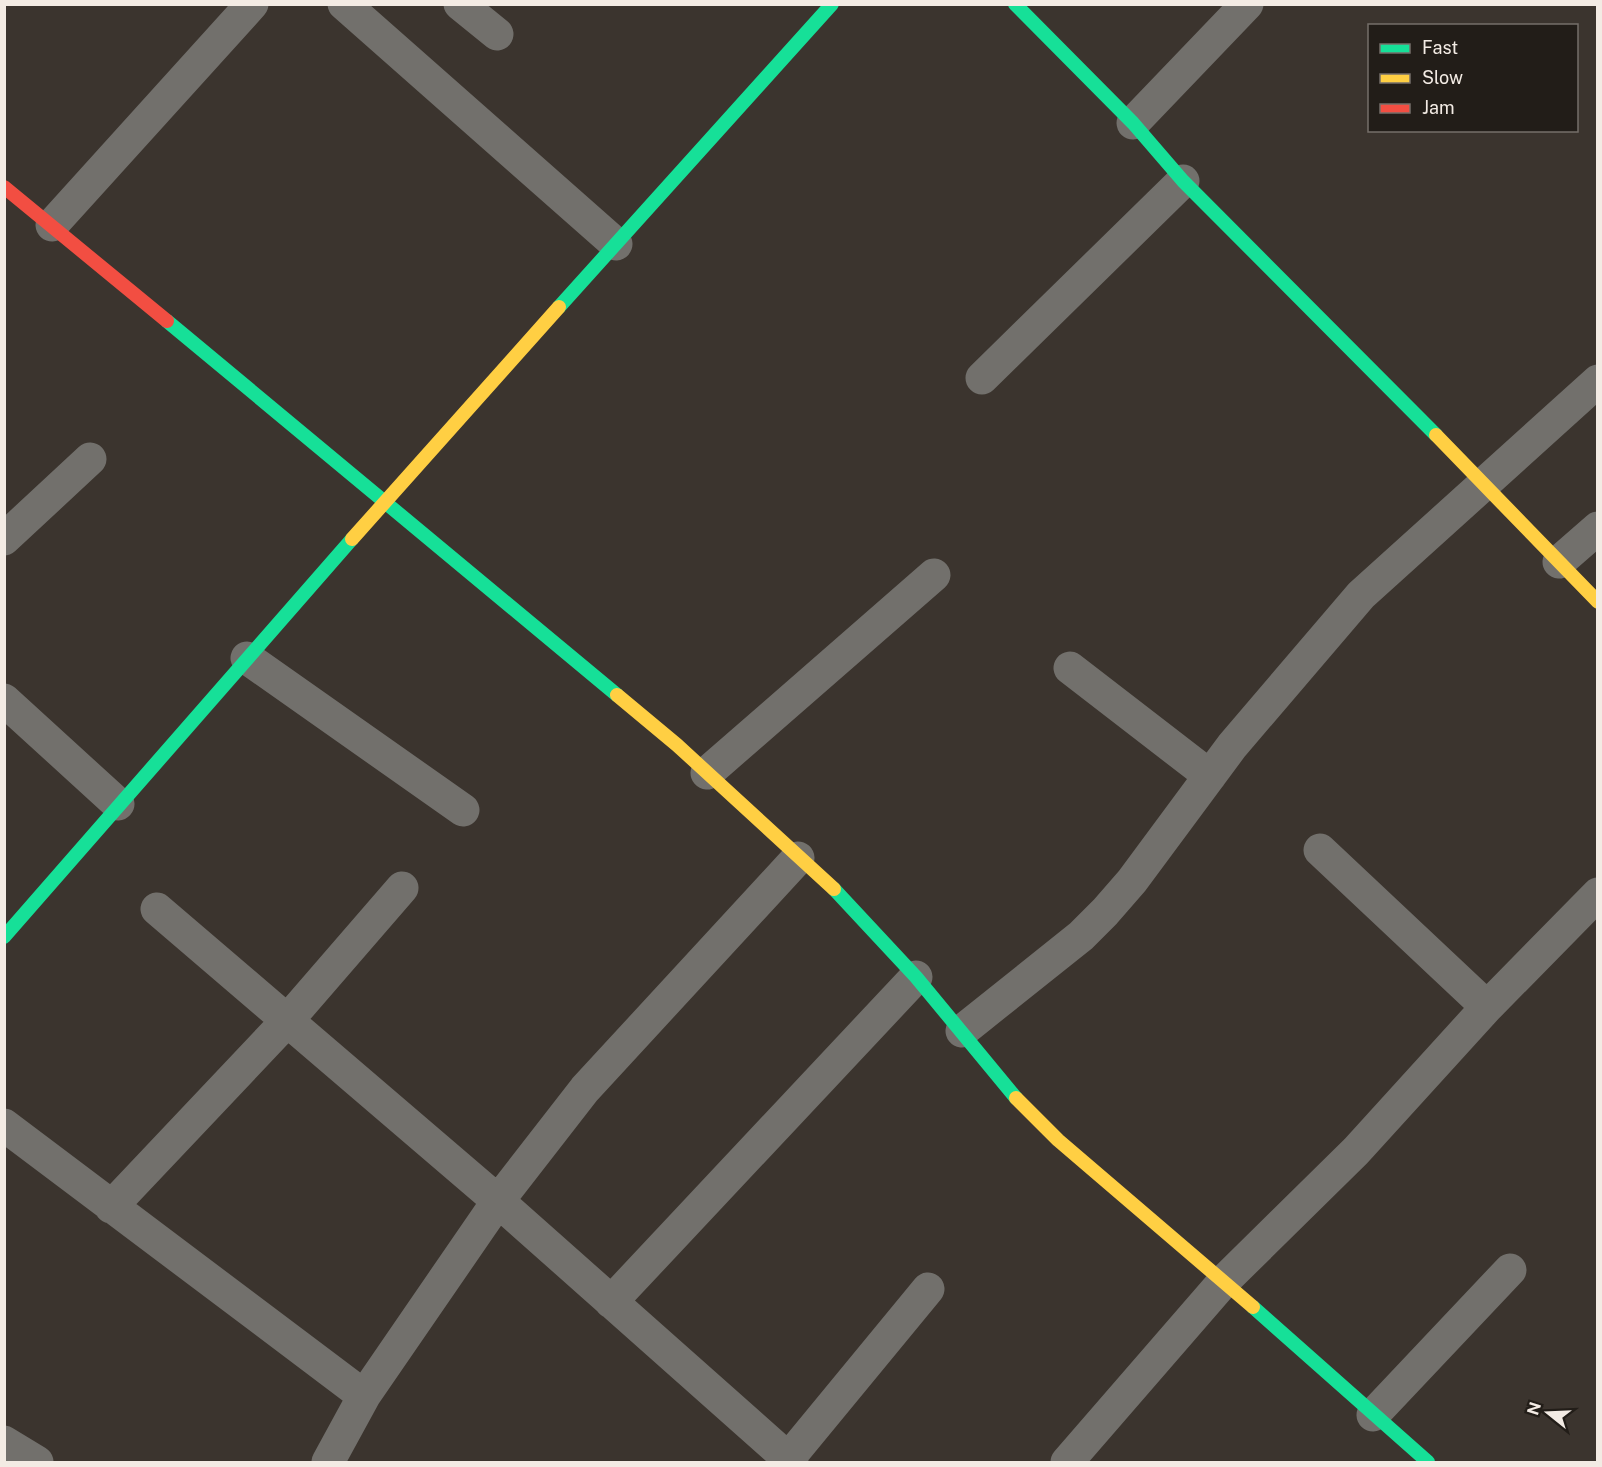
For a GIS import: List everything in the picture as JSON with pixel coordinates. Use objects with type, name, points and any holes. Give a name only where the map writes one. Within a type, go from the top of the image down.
[{"type":"street","points":[[52,225],[252,4]]},
{"type":"street","points":[[344,4],[616,244]]},
{"type":"street","points":[[460,4],[497,33]]},
{"type":"street","points":[[4,937],[118,804],[387,500],[832,4]]},
{"type":"street","points":[[1015,4],[1133,123],[1183,182],[1484,483],[1598,602]]},
{"type":"street","points":[[1133,123],[1247,4]]},
{"type":"street","points":[[982,378],[1183,182]]},
{"type":"street","points":[[8,197],[52,225],[387,500],[677,745],[842,896],[916,977],[962,1031],[1009,1092],[1058,1140],[1224,1281],[1426,1462]]},
{"type":"street","points":[[962,1031],[1081,936],[1105,912],[1132,881],[1210,776],[1297,667],[1361,595],[1598,381]]},
{"type":"street","points":[[4,539],[90,459]]},
{"type":"street","points":[[1559,562],[1598,528]]},
{"type":"street","points":[[707,773],[934,575]]},
{"type":"street","points":[[247,658],[463,810]]},
{"type":"street","points":[[1070,668],[1210,776]]},
{"type":"street","points":[[4,700],[118,804]]},
{"type":"street","points":[[1320,850],[1487,1007]]},
{"type":"street","points":[[328,1462],[364,1396],[498,1201],[585,1089],[798,858]]},
{"type":"street","points":[[111,1206],[286,1022],[402,888]]},
{"type":"street","points":[[1067,1462],[1224,1281],[1356,1150],[1487,1007],[1598,894]]},
{"type":"street","points":[[157,909],[286,1022],[498,1201],[790,1461],[928,1290]]},
{"type":"street","points":[[611,1302],[916,977]]},
{"type":"street","points":[[4,1125],[364,1396]]},
{"type":"street","points":[[1373,1414],[1510,1270]]},
{"type":"street","points":[[4,1442],[37,1462]]},
{"type":"traffic: fast","points":[[559,307],[832,4]]},
{"type":"traffic: fast","points":[[1015,4],[1133,123],[1183,181],[1436,435]]},
{"type":"traffic: fast","points":[[167,321],[617,695]]},
{"type":"traffic: fast","points":[[4,937],[352,539]]},
{"type":"traffic: fast","points":[[834,889],[916,977],[1016,1098]]},
{"type":"traffic: fast","points":[[1253,1307],[1428,1462]]},
{"type":"traffic: slow","points":[[352,539],[559,307]]},
{"type":"traffic: slow","points":[[1436,435],[1598,602]]},
{"type":"traffic: slow","points":[[617,695],[677,745],[834,889]]},
{"type":"traffic: slow","points":[[1016,1098],[1058,1140],[1253,1307]]},
{"type":"traffic: jam","points":[[4,187],[167,321]]}]
